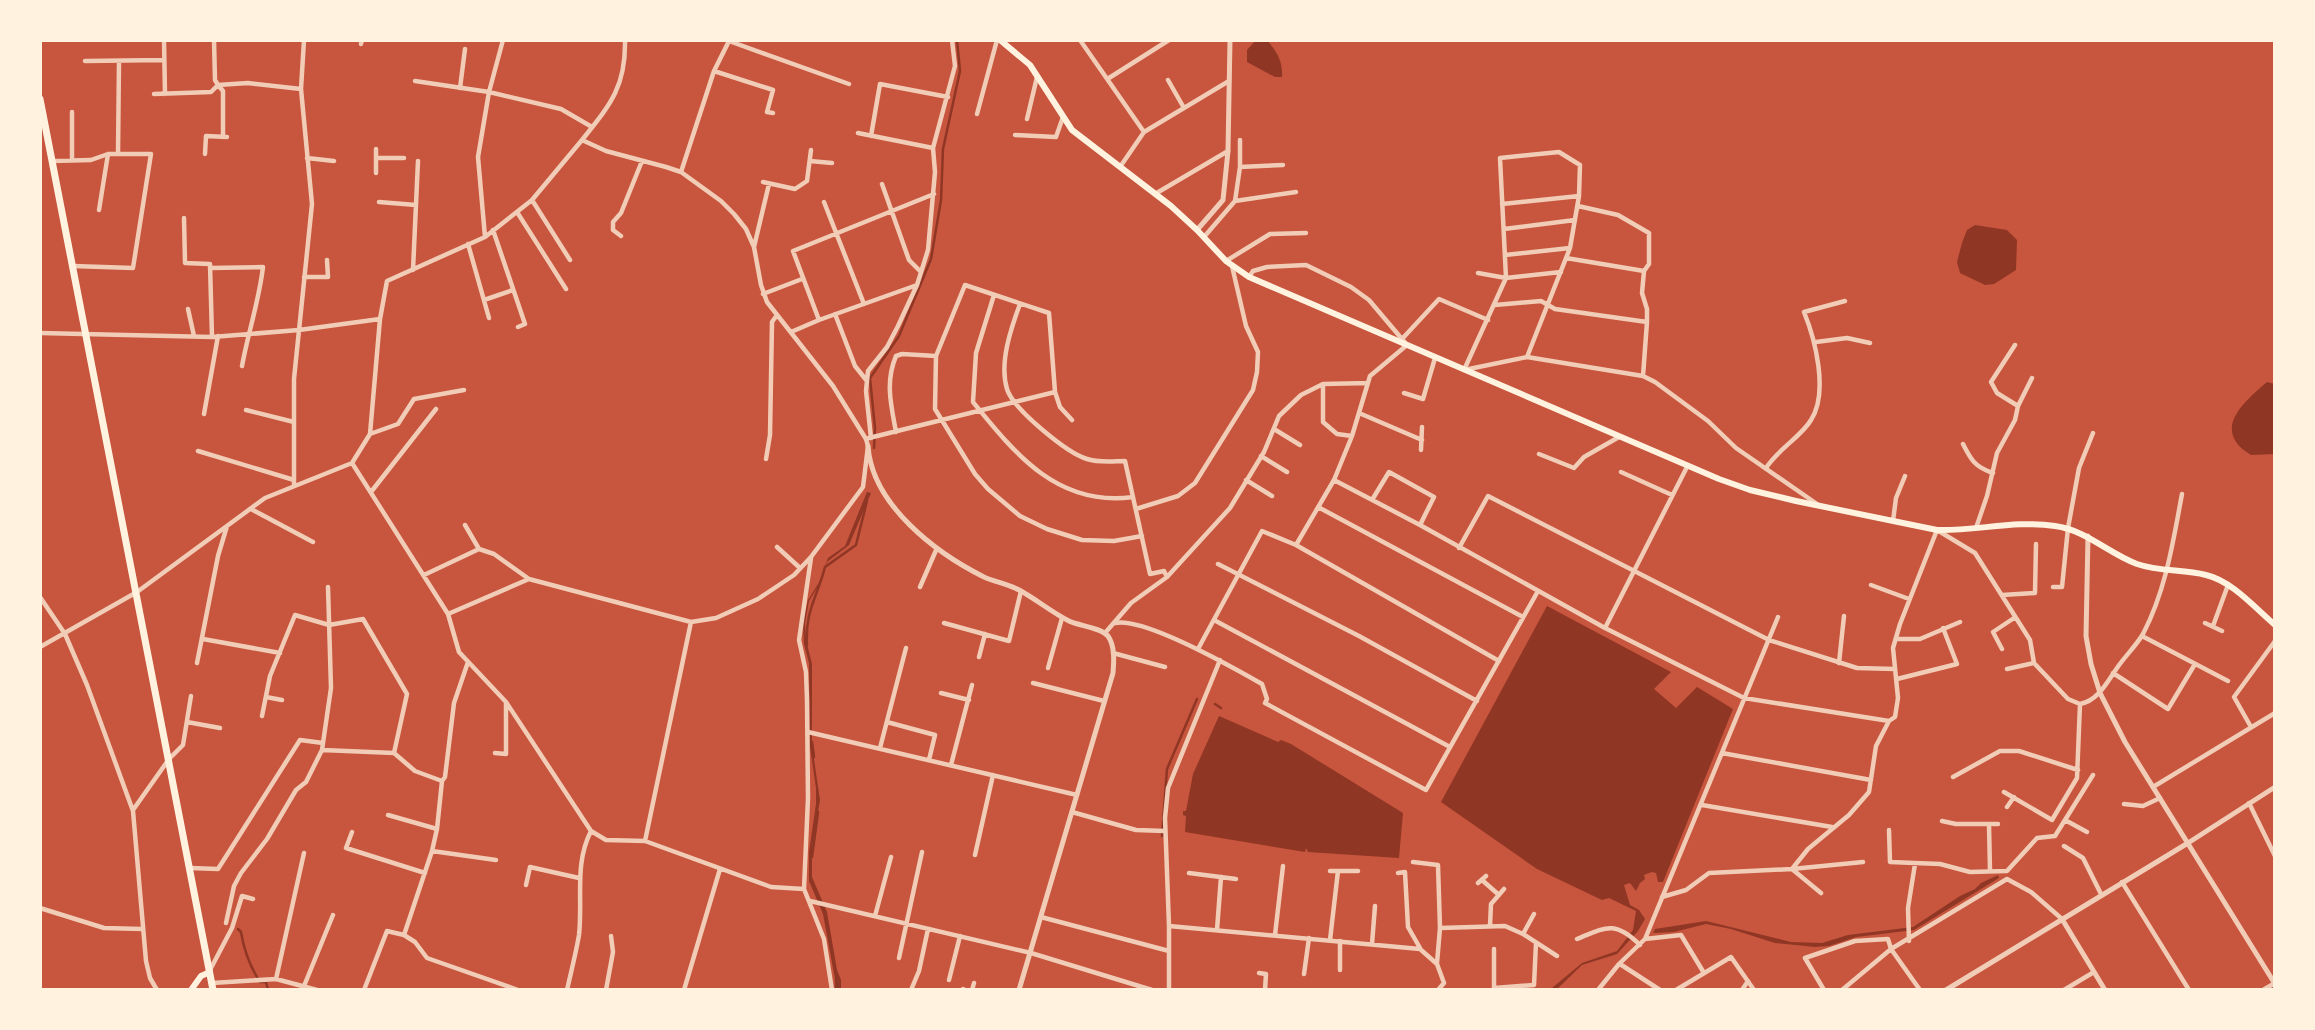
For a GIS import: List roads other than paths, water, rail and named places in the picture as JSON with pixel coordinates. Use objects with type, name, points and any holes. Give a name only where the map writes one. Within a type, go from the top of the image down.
[{"type":"main road","points":[[998,40],[1030,65],[1072,130],[1155,194],[1197,230],[1229,264],[1249,277],[1750,490],[1937,530],[2021,522],[2068,528],[2088,536],[2134,563],[2155,570],[2208,575],[2228,585],[2275,625]]},
{"type":"main road","points":[[40,99],[212,986]]},
{"type":"main road","points":[[191,990],[201,976],[210,972]]},
{"type":"street","points":[[164,40],[165,94]]},
{"type":"street","points":[[205,154],[206,136],[225,137],[223,91],[215,80],[214,40]]},
{"type":"street","points":[[294,483],[294,379],[312,204],[301,89],[304,40]]},
{"type":"street","points":[[485,237],[478,157],[489,92],[503,40]]},
{"type":"street","points":[[40,647],[137,592],[265,498],[294,483],[352,463],[370,434],[380,318],[387,281],[485,237],[532,200],[592,127],[621,81],[625,40]]},
{"type":"street","points":[[465,525],[479,549],[494,554],[529,579],[691,622],[716,618],[758,599],[811,558],[863,487],[868,441],[868,371],[887,347],[917,285],[928,250],[934,194],[933,148],[955,66],[951,40]]},
{"type":"street","points":[[977,114],[998,40]]},
{"type":"street","points":[[1080,40],[1144,131]]},
{"type":"street","points":[[1109,78],[1169,40]]},
{"type":"street","points":[[1197,230],[1223,200],[1228,151],[1230,40]]},
{"type":"street","points":[[681,173],[714,71],[729,41],[849,84]]},
{"type":"street","points":[[460,88],[465,49]]},
{"type":"street","points":[[85,61],[164,60]]},
{"type":"street","points":[[118,154],[119,61]]},
{"type":"street","points":[[714,71],[773,90],[767,112],[773,113]]},
{"type":"street","points":[[1027,119],[1037,77]]},
{"type":"street","points":[[1168,80],[1184,107]]},
{"type":"street","points":[[1121,167],[1144,131],[1229,81]]},
{"type":"street","points":[[415,82],[489,92],[561,109],[592,127]]},
{"type":"street","points":[[154,94],[211,92],[218,85],[225,83],[301,89]]},
{"type":"street","points":[[871,136],[880,84],[948,97]]},
{"type":"street","points":[[72,112],[72,160]]},
{"type":"street","points":[[1015,135],[1056,137],[1063,117]]},
{"type":"street","points":[[858,133],[933,148]]},
{"type":"street","points":[[582,140],[606,151],[681,173],[705,188],[728,208],[746,229],[754,247],[764,294],[776,315],[833,386],[868,441],[874,468],[891,502],[907,522],[937,548],[986,578],[1021,591],[1062,618],[1105,633],[1109,637],[1113,653],[1113,673],[1019,990]]},
{"type":"street","points":[[1204,237],[1235,201],[1240,167],[1240,140]]},
{"type":"street","points":[[376,149],[376,173]]},
{"type":"street","points":[[754,247],[766,183],[795,189],[807,181],[811,150]]},
{"type":"street","points":[[1155,194],[1228,151]]},
{"type":"street","points":[[1464,370],[1506,278],[1500,158],[1559,152],[1580,165],[1578,206],[1570,248],[1527,357]]},
{"type":"street","points":[[99,210],[108,154]]},
{"type":"street","points":[[52,160],[91,160],[108,154],[151,154],[134,268],[73,266]]},
{"type":"street","points":[[307,158],[334,161]]},
{"type":"street","points":[[376,158],[404,159]]},
{"type":"street","points":[[621,236],[613,230],[613,222],[621,213],[642,160]]},
{"type":"street","points":[[810,160],[832,163]]},
{"type":"street","points":[[413,270],[418,161]]},
{"type":"street","points":[[1240,167],[1283,164]]},
{"type":"street","points":[[882,184],[909,260],[921,272]]},
{"type":"street","points":[[1235,201],[1296,192]]},
{"type":"street","points":[[819,320],[793,251],[934,194]]},
{"type":"street","points":[[1502,204],[1579,196]]},
{"type":"street","points":[[532,200],[570,260]]},
{"type":"street","points":[[379,202],[416,205]]},
{"type":"street","points":[[824,202],[864,304]]},
{"type":"street","points":[[1578,206],[1618,215],[1648,233],[1649,264],[1644,271],[1642,293],[1647,309],[1643,376]]},
{"type":"street","points":[[517,212],[566,289]]},
{"type":"street","points":[[184,218],[185,263],[209,264],[210,268],[215,337],[204,414]]},
{"type":"street","points":[[1504,229],[1575,220]]},
{"type":"street","points":[[494,230],[525,324],[518,327]]},
{"type":"street","points":[[1136,509],[1178,496],[1195,483],[1253,390],[1258,352],[1246,327],[1229,264],[1270,234],[1306,233]]},
{"type":"street","points":[[468,244],[489,318]]},
{"type":"street","points":[[1505,255],[1570,248]]},
{"type":"street","points":[[1566,258],[1644,271]]},
{"type":"street","points":[[304,277],[328,277],[327,260]]},
{"type":"street","points":[[1249,277],[1253,271],[1267,267],[1306,265],[1350,287],[1369,300],[1404,342]]},
{"type":"street","points":[[210,268],[263,267],[260,294],[242,366]]},
{"type":"street","points":[[1478,273],[1506,278],[1561,272]]},
{"type":"street","points":[[764,294],[802,279]]},
{"type":"street","points":[[790,332],[917,285]]},
{"type":"street","points":[[1072,421],[1060,407],[1055,392],[1049,313],[965,285],[936,356],[935,409],[975,474],[1020,516],[1046,529],[1082,540],[1114,541],[1142,536]]},
{"type":"street","points":[[484,300],[513,290]]},
{"type":"street","points":[[994,295],[976,353],[973,402],[1037,472],[1051,481],[1094,498],[1133,497]]},
{"type":"street","points":[[1296,545],[1334,480],[1352,436],[1370,376],[1404,342],[1439,299],[1489,320]]},
{"type":"street","points":[[1495,305],[1541,301],[1555,309],[1647,322]]},
{"type":"street","points":[[1766,468],[1814,414],[1819,393],[1816,342],[1804,312],[1845,301]]},
{"type":"street","points":[[1020,304],[1012,326],[1004,373],[1007,391],[1014,402],[1058,444],[1088,460],[1125,461],[1150,573],[1164,571],[1167,577]]},
{"type":"street","points":[[188,309],[194,337]]},
{"type":"street","points":[[835,314],[855,366],[867,382]]},
{"type":"street","points":[[766,459],[770,435],[772,322],[776,315]]},
{"type":"street","points":[[40,333],[215,337],[299,330],[380,318]]},
{"type":"street","points":[[1816,342],[1847,338],[1870,343]]},
{"type":"street","points":[[2015,345],[1991,382],[1997,393],[2018,405]]},
{"type":"street","points":[[896,432],[888,388],[890,370],[896,356],[936,356]]},
{"type":"street","points":[[1464,370],[1527,357],[1643,376],[1707,421],[1736,448],[1819,506]]},
{"type":"street","points":[[1404,393],[1423,398],[1435,358]]},
{"type":"street","points":[[1976,528],[1997,453],[2032,378]]},
{"type":"street","points":[[1105,633],[1131,603],[1167,577],[1230,508],[1261,456],[1279,416],[1301,395],[1323,384],[1368,383]]},
{"type":"street","points":[[1323,384],[1324,422],[1338,434],[1352,436]]},
{"type":"street","points":[[370,434],[398,424],[414,399],[464,390]]},
{"type":"street","points":[[868,441],[878,436],[1055,392]]},
{"type":"street","points":[[371,492],[436,409]]},
{"type":"street","points":[[246,411],[294,422]]},
{"type":"street","points":[[1359,413],[1422,440]]},
{"type":"street","points":[[1422,427],[1422,450]]},
{"type":"street","points":[[1274,429],[1300,445]]},
{"type":"street","points":[[2053,587],[2062,587],[2068,528],[2079,468],[2092,433]]},
{"type":"street","points":[[1539,454],[1574,468],[1584,457],[1620,436]]},
{"type":"street","points":[[1963,444],[1971,461],[1978,468],[1993,472]]},
{"type":"street","points":[[198,451],[294,483]]},
{"type":"street","points":[[1261,456],[1287,472]]},
{"type":"street","points":[[352,463],[448,614],[459,652],[506,702],[591,831],[606,840],[645,841],[771,887],[804,890]]},
{"type":"street","points":[[1605,628],[1688,465]]},
{"type":"street","points":[[1372,500],[1389,472],[1434,497],[1420,525]]},
{"type":"street","points":[[1621,472],[1672,495]]},
{"type":"street","points":[[1893,521],[1896,498],[1905,476]]},
{"type":"street","points":[[1246,480],[1272,496]]},
{"type":"street","points":[[1334,480],[1605,628],[1744,698],[1889,721]]},
{"type":"street","points":[[1792,869],[1808,849],[1849,815],[1868,792],[1876,746],[1889,721],[1895,717],[1898,698],[1893,649],[1909,599],[1937,530],[1975,553],[2030,640],[2034,663],[2068,699],[2080,704],[2087,703],[2100,693],[2142,636],[2156,606],[2168,571],[2182,494]]},
{"type":"street","points":[[1459,548],[1488,496],[1769,640],[1839,663],[1895,669]]},
{"type":"street","points":[[1318,507],[1523,617]]},
{"type":"street","points":[[251,509],[313,542]]},
{"type":"street","points":[[197,663],[218,556],[228,526]]},
{"type":"street","points":[[1198,649],[1262,530],[1296,545],[1499,661]]},
{"type":"street","points":[[2088,536],[2086,636],[2100,693],[2125,742],[2275,983],[2263,990]]},
{"type":"street","points":[[2002,595],[2035,593],[2036,544]]},
{"type":"street","points":[[777,547],[800,568]]},
{"type":"street","points":[[920,587],[937,548]]},
{"type":"street","points":[[424,575],[479,549]]},
{"type":"street","points":[[811,558],[799,640],[806,672],[808,732],[804,890],[824,939],[832,990]]},
{"type":"street","points":[[1218,564],[1359,636],[1477,701]]},
{"type":"street","points":[[448,614],[529,579]]},
{"type":"street","points":[[1871,585],[1909,599]]},
{"type":"street","points":[[2213,626],[2228,585]]},
{"type":"street","points":[[226,923],[234,886],[241,873],[267,839],[296,790],[306,782],[323,746],[331,688],[328,587]]},
{"type":"street","points":[[944,623],[1009,641],[1021,591]]},
{"type":"street","points":[[1115,623],[1129,622],[1220,660],[1262,684],[1265,703],[1426,790],[1538,591]]},
{"type":"street","points":[[40,597],[65,634],[87,685],[132,811],[146,961],[150,978],[157,990]]},
{"type":"street","points":[[262,716],[270,676],[295,615],[329,625],[363,619],[407,694],[394,753]]},
{"type":"street","points":[[1839,663],[1844,616]]},
{"type":"street","points":[[1598,990],[1619,964],[1645,939],[1778,617]]},
{"type":"street","points":[[1048,667],[1062,618]]},
{"type":"street","points":[[2002,649],[1993,632],[2014,618]]},
{"type":"street","points":[[1214,620],[1451,748]]},
{"type":"street","points":[[645,841],[691,622]]},
{"type":"street","points":[[1896,639],[1920,639],[1960,622]]},
{"type":"street","points":[[2205,623],[2222,631]]},
{"type":"street","points":[[1896,679],[1957,664],[1943,628]]},
{"type":"street","points":[[979,657],[985,634]]},
{"type":"street","points":[[2142,636],[2228,681]]},
{"type":"street","points":[[203,639],[280,653]]},
{"type":"street","points":[[2251,727],[2234,696],[2275,641]]},
{"type":"street","points":[[880,748],[906,648]]},
{"type":"street","points":[[1113,653],[1165,667]]},
{"type":"street","points":[[1169,990],[1165,831],[1168,788],[1220,660]]},
{"type":"street","points":[[404,934],[432,851],[454,703],[468,662]]},
{"type":"street","points":[[2007,669],[2034,663]]},
{"type":"street","points":[[2113,673],[2168,709],[2195,664]]},
{"type":"street","points":[[1033,683],[1104,701]]},
{"type":"street","points":[[951,765],[972,685]]},
{"type":"street","points":[[941,693],[969,700]]},
{"type":"street","points":[[132,811],[169,759],[183,745],[191,696]]},
{"type":"street","points":[[266,697],[282,700]]},
{"type":"street","points":[[495,753],[506,754],[506,702]]},
{"type":"street","points":[[2004,792],[2052,820],[2077,778],[2080,704]]},
{"type":"street","points":[[2153,787],[2275,713]]},
{"type":"street","points":[[187,722],[220,728]]},
{"type":"street","points":[[887,722],[935,735],[929,760]]},
{"type":"street","points":[[808,732],[1077,795]]},
{"type":"street","points":[[190,868],[218,869],[300,740],[323,746],[394,753],[415,771],[442,781]]},
{"type":"street","points":[[1953,777],[2000,751],[2019,751],[2078,770]]},
{"type":"street","points":[[1722,753],[1871,780]]},
{"type":"street","points":[[975,855],[993,775]]},
{"type":"street","points":[[2007,880],[2007,871],[2038,838],[2055,836],[2093,775]]},
{"type":"street","points":[[1946,990],[2275,787]]},
{"type":"street","points":[[2007,807],[2014,797]]},
{"type":"street","points":[[2124,804],[2143,806],[2160,798]]},
{"type":"street","points":[[2248,803],[2275,856]]},
{"type":"street","points":[[1702,804],[1833,828]]},
{"type":"street","points":[[1072,811],[1136,830],[1165,831]]},
{"type":"street","points":[[388,815],[437,829]]},
{"type":"street","points":[[2065,820],[2087,832]]},
{"type":"street","points":[[1941,821],[1956,824],[1998,824]]},
{"type":"street","points":[[1989,824],[1990,871]]},
{"type":"street","points":[[1889,830],[1890,862],[1940,864],[1970,872],[2007,871]]},
{"type":"street","points":[[567,990],[579,934],[579,878],[583,845],[591,831]]},
{"type":"street","points":[[352,832],[346,848],[425,873]]},
{"type":"street","points":[[2064,846],[2083,858],[2101,894]]},
{"type":"street","points":[[432,851],[496,860]]},
{"type":"street","points":[[899,958],[922,852]]},
{"type":"street","points":[[276,979],[304,853]]},
{"type":"street","points":[[876,916],[891,857]]},
{"type":"street","points":[[1413,862],[1438,865],[1440,928],[1437,964],[1444,983],[1438,990]]},
{"type":"street","points":[[1662,897],[1686,890],[1709,873],[1863,863]]},
{"type":"street","points":[[1909,941],[1914,864]]},
{"type":"street","points":[[1275,935],[1283,866]]},
{"type":"street","points":[[526,885],[530,867],[579,878]]},
{"type":"street","points":[[684,990],[720,869]]},
{"type":"street","points":[[1792,869],[1821,893]]},
{"type":"street","points":[[1330,871],[1358,871]]},
{"type":"street","points":[[1330,940],[1339,871]]},
{"type":"street","points":[[1398,873],[1405,872],[1408,927],[1420,948],[1437,964]]},
{"type":"street","points":[[1189,873],[1236,879]]},
{"type":"street","points":[[1217,930],[1221,877]]},
{"type":"street","points":[[1482,880],[1499,895]]},
{"type":"street","points":[[2007,880],[2031,892],[2062,919],[2105,990]]},
{"type":"street","points":[[1842,990],[1891,949],[1909,941],[2007,880]]},
{"type":"street","points":[[2122,881],[2189,990]]},
{"type":"street","points":[[1490,926],[1491,904],[1504,889]]},
{"type":"street","points":[[210,972],[232,928],[242,896],[253,900]]},
{"type":"street","points":[[809,901],[1031,953],[1152,990]]},
{"type":"street","points":[[1372,944],[1375,906]]},
{"type":"street","points":[[40,908],[104,928],[142,929]]},
{"type":"street","points":[[1523,934],[1534,914]]},
{"type":"street","points":[[304,986],[332,915]]},
{"type":"street","points":[[1041,917],[1169,951]]},
{"type":"street","points":[[1169,926],[1420,948]]},
{"type":"street","points":[[1440,928],[1505,926],[1523,934],[1556,956]]},
{"type":"street","points":[[1577,939],[1608,926],[1625,930],[1640,945]]},
{"type":"street","points":[[911,990],[919,971],[929,929]]},
{"type":"street","points":[[364,990],[387,931],[404,934],[415,942],[427,958],[518,990]]},
{"type":"street","points":[[1645,939],[1681,935],[1704,973]]},
{"type":"street","points":[[606,990],[613,952],[611,936]]},
{"type":"street","points":[[949,980],[960,936]]},
{"type":"street","points":[[1304,974],[1309,938]]},
{"type":"street","points":[[1824,990],[1805,958],[1855,941],[1888,939],[1891,949],[1920,990]]},
{"type":"street","points":[[1340,941],[1340,970]]},
{"type":"street","points":[[1494,949],[1494,989],[1534,985],[1536,943]]},
{"type":"street","points":[[613,952],[623,953]]},
{"type":"street","points":[[1676,990],[1731,957],[1754,990]]},
{"type":"street","points":[[1619,964],[1660,990]]},
{"type":"street","points":[[2064,990],[2094,972]]},
{"type":"street","points":[[1259,973],[1266,974],[1265,990]]},
{"type":"street","points":[[212,986],[276,979],[317,990]]},
{"type":"street","points":[[1742,990],[1748,981]]},
{"type":"street","points":[[972,990],[974,983]]},
{"type":"waterway","points":[[874,448],[875,428],[870,378],[899,336],[931,259],[941,200],[943,149],[960,71],[957,40]]},
{"type":"waterway","points":[[807,645],[810,613],[825,567],[856,545],[867,501]]},
{"type":"waterway","points":[[1162,836],[1167,769],[1197,699]]},
{"type":"waterway","points":[[1215,704],[1221,708]]},
{"type":"waterway","points":[[812,742],[814,757]]},
{"type":"waterway","points":[[812,857],[818,812]]},
{"type":"waterway","points":[[238,929],[253,970],[260,982],[266,982],[268,990]]},
{"type":"waterway","points":[[836,979],[836,990]]}]
